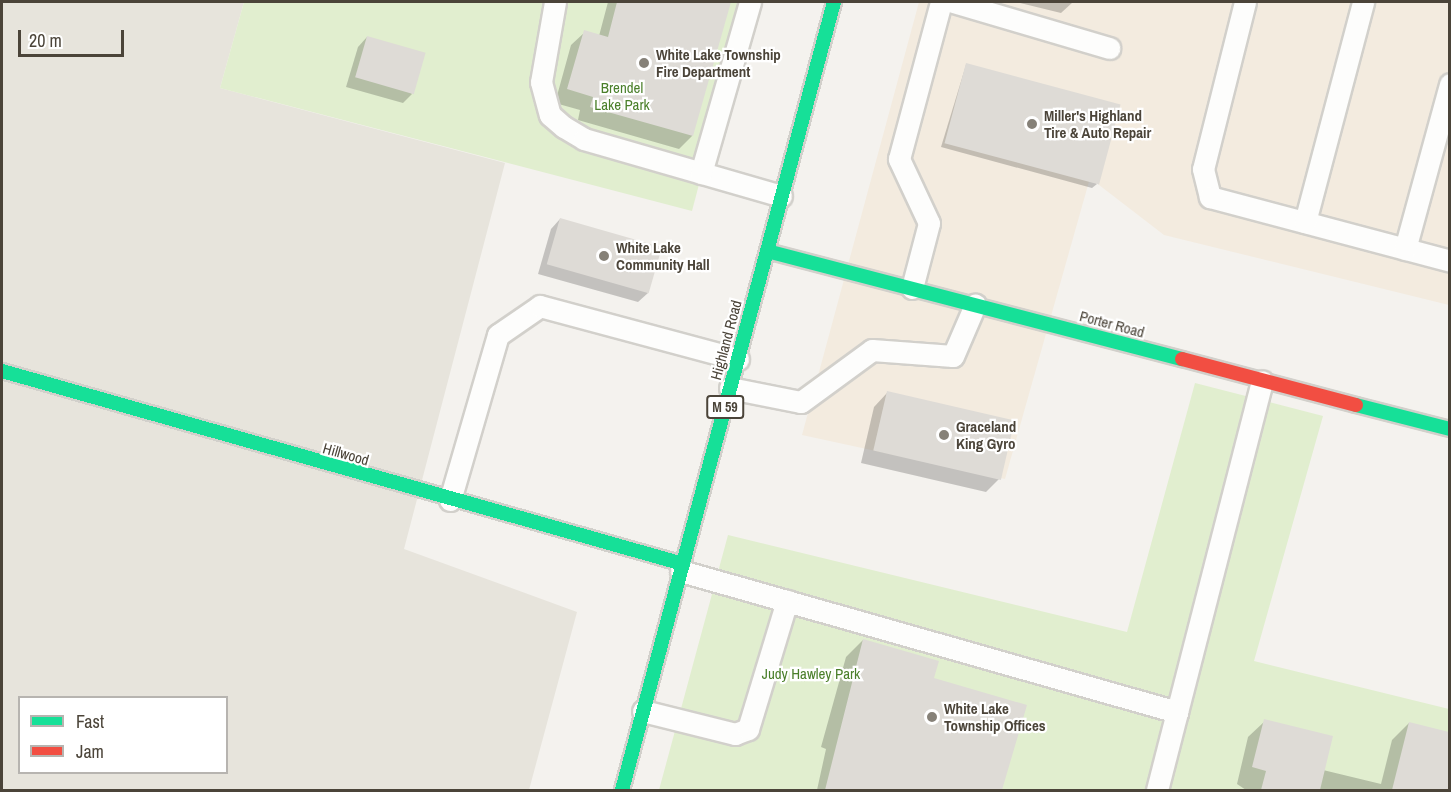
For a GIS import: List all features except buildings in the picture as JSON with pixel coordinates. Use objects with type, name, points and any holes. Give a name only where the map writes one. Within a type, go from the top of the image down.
[{"type":"main road","name":"Highland Road","points":[[622,790],[834,2]]},
{"type":"main road","name":"Porter Road","points":[[767,250],[1449,429]]},
{"type":"main road","name":"Hillwood","points":[[2,371],[682,567]]},
{"type":"lane","points":[[555,2],[542,62],[550,115],[584,139],[782,196]]},
{"type":"lane","points":[[701,173],[750,2]]},
{"type":"lane","points":[[912,288],[929,223],[899,159],[941,2]]},
{"type":"lane","points":[[953,2],[1109,48]]},
{"type":"lane","points":[[1245,2],[1203,170],[1210,196],[1449,261]]},
{"type":"lane","points":[[1305,222],[1363,2]]},
{"type":"lane","points":[[1405,249],[1449,84]]},
{"type":"lane","points":[[730,388],[801,402],[872,350],[953,356],[975,305]]},
{"type":"lane","points":[[450,500],[498,335],[540,306],[738,359]]},
{"type":"lane","points":[[1157,790],[1262,381]]},
{"type":"lane","points":[[682,567],[787,601],[1177,712]]},
{"type":"lane","points":[[643,711],[735,734],[748,729],[787,601]]},
{"type":"shaded area","points":[[2,2],[244,2],[220,88],[505,163],[404,549],[577,612],[529,790],[2,790]]},
{"type":"shaded area","points":[[919,2],[1449,2],[1449,305],[1164,235],[1090,178],[1005,479],[802,435]]},
{"type":"green space","name":"Brendel Lake Park","points":[[244,2],[747,2],[692,211],[220,88]]},
{"type":"green space","name":"Judy Hawley Park","points":[[1195,383],[1323,416],[1254,661],[1449,709],[1449,790],[659,790],[728,535],[1127,632]]},
{"type":"traffic: fast","points":[[622,790],[834,2]]},
{"type":"traffic: fast","points":[[767,251],[1182,359]]},
{"type":"traffic: fast","points":[[2,371],[683,564]]},
{"type":"traffic: fast","points":[[1356,405],[1450,429]]},
{"type":"traffic: jam","points":[[1182,359],[1356,405]]},
{"type":"place","name":"White Lake Township Fire Department","points":[[644,63]]},
{"type":"place","name":"Miller's Highland Tire & Auto Repair","points":[[1032,124]]},
{"type":"place","name":"White Lake Community Hall","points":[[604,256]]},
{"type":"place","name":"Graceland King Gyro","points":[[944,435]]},
{"type":"place","name":"White Lake Township Offices","points":[[932,717]]}]
